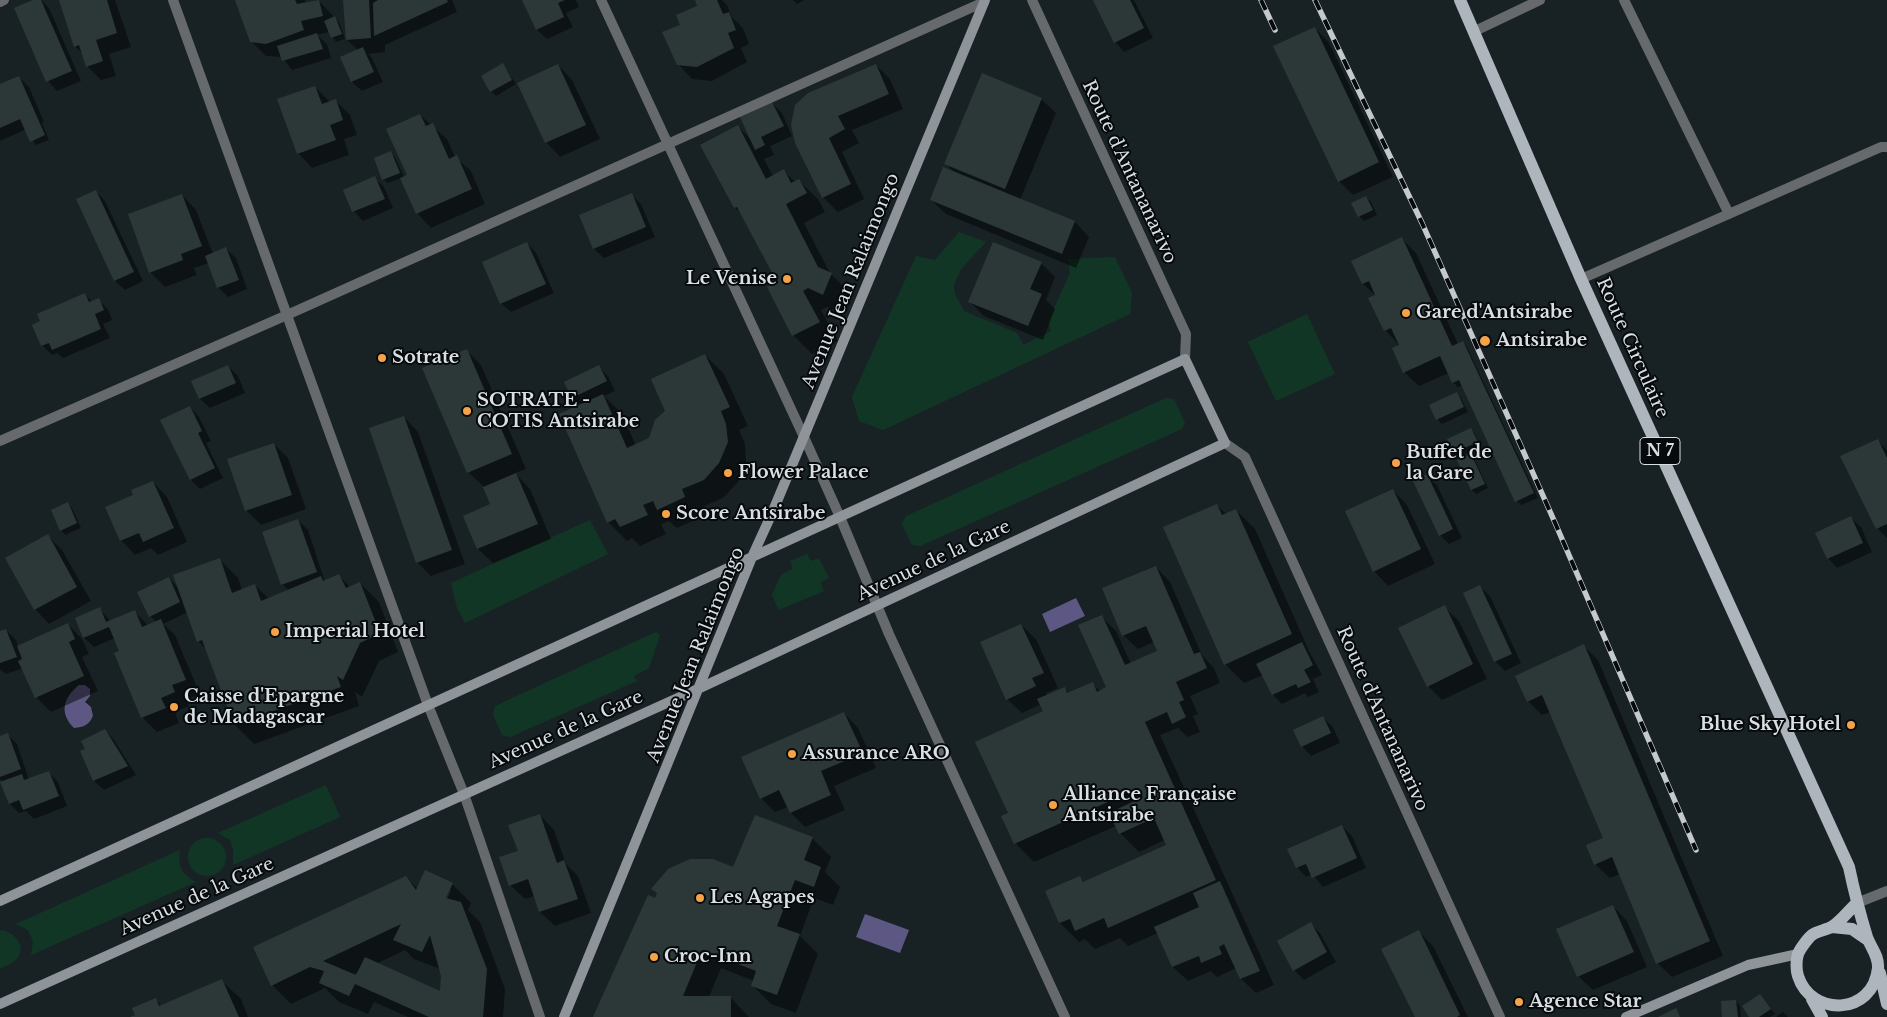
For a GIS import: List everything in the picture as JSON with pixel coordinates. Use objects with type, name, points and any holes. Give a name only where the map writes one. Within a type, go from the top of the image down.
[{"type":"main road","name":"Route Circulaire","points":[[1460,0],[1581,278],[1849,867],[1857,903]]},
{"type":"main road","points":[[1822,1017],[1812,999],[1801,986],[1796,970],[1798,954],[1812,935],[1832,927],[1857,903]]},
{"type":"main road","name":"N 7","points":[[1857,903],[1868,940],[1876,952],[1887,1004]]},
{"type":"main road","points":[[1832,927],[1852,929],[1868,940]]},
{"type":"main road","points":[[1812,999],[1828,1007],[1847,1007],[1864,999],[1875,985],[1878,967]]},
{"type":"street","points":[[0,2],[4,0]]},
{"type":"street","points":[[173,0],[428,705],[464,794],[540,1017]]},
{"type":"street","points":[[601,0],[804,437],[877,606],[1065,1017]]},
{"type":"street","name":"Route d'Antananarivo","points":[[1032,0],[1186,334],[1185,359]]},
{"type":"street","points":[[1475,31],[1540,0]]},
{"type":"street","points":[[1624,0],[1729,214]]},
{"type":"street","points":[[0,441],[287,315],[984,1]]},
{"type":"street","name":"Avenue Jean Ralaimongo","points":[[564,1017],[752,557],[804,437],[984,1]]},
{"type":"street","points":[[1581,278],[1881,147],[1887,147]]},
{"type":"street","points":[[0,901],[1185,359],[1225,443]]},
{"type":"street","name":"Route d'Antananarivo","points":[[1225,443],[1245,457],[1500,1017]]},
{"type":"street","name":"Avenue de la Gare","points":[[0,1004],[700,688],[1225,443]]},
{"type":"street","points":[[1857,903],[1887,891]]},
{"type":"street","points":[[1626,1017],[1748,965],[1798,954]]},
{"type":"green space","points":[[959,232],[986,242],[961,269],[954,285],[955,294],[964,311],[1017,333],[1023,345],[1051,331],[1048,322],[1070,273],[1068,259],[1115,257],[1132,293],[1130,314],[883,430],[859,421],[852,397],[916,256],[935,260]]},
{"type":"green space","points":[[1307,314],[1335,374],[1276,401],[1248,342]]},
{"type":"green space","points":[[1166,398],[1174,399],[1185,423],[1182,429],[920,546],[912,545],[902,524],[906,516]]},
{"type":"green space","points":[[590,520],[608,554],[465,623],[457,608],[451,583]]},
{"type":"green space","points":[[807,554],[811,561],[819,558],[829,578],[820,582],[824,591],[779,610],[772,595],[781,575],[793,569],[790,561]]},
{"type":"green space","points":[[656,632],[660,635],[649,668],[634,676],[637,681],[510,737],[502,735],[493,715],[495,706]]},
{"type":"green space","points":[[326,785],[340,817],[233,865],[233,849],[230,840],[218,833]]},
{"type":"green space","points":[[207,838],[220,844],[226,857],[220,870],[207,876],[194,870],[188,857],[194,844]]},
{"type":"green space","points":[[180,850],[179,861],[181,869],[196,882],[31,955],[33,941],[28,930],[16,924]]},
{"type":"green space","points":[[3,930],[13,935],[18,941],[20,951],[19,956],[11,964],[0,968],[0,931]]},
{"type":"shaded area","points":[[1076,598],[1085,616],[1050,632],[1042,614]]},
{"type":"shaded area","points":[[79,685],[85,685],[90,689],[90,696],[85,702],[91,707],[93,716],[86,725],[74,728],[66,717],[65,706],[69,695]]},
{"type":"shaded area","points":[[865,914],[909,930],[900,953],[856,937]]},
{"type":"building","points":[[33,0],[41,0],[72,71],[46,82],[14,8]]},
{"type":"building","points":[[59,0],[107,0],[117,33],[96,40],[103,61],[86,67],[79,45],[74,47]]},
{"type":"building","points":[[235,0],[295,0],[297,4],[319,0],[323,16],[301,21],[304,30],[266,44],[250,42]]},
{"type":"building","points":[[343,0],[369,0],[371,38],[346,40]]},
{"type":"building","points":[[378,0],[447,0],[448,2],[374,36],[373,3]]},
{"type":"building","points":[[522,0],[565,0],[558,3],[564,17],[536,30]]},
{"type":"building","points":[[695,0],[717,0],[723,14],[729,12],[736,30],[728,33],[734,48],[697,67],[677,65],[662,32],[680,25],[676,15],[697,6]]},
{"type":"building","points":[[1093,0],[1130,0],[1144,28],[1114,43]]},
{"type":"building","points":[[335,16],[342,34],[331,38],[324,21]]},
{"type":"building","points":[[1315,27],[1379,162],[1338,182],[1273,46]]},
{"type":"building","points":[[317,33],[323,49],[282,61],[277,46]]},
{"type":"building","points":[[363,47],[374,72],[351,82],[340,57]]},
{"type":"building","points":[[503,63],[512,80],[490,92],[481,76]]},
{"type":"building","points":[[558,64],[586,125],[545,143],[517,83]]},
{"type":"building","points":[[876,64],[889,94],[838,116],[845,129],[829,138],[851,184],[822,198],[795,143],[791,125],[795,105],[808,93]]},
{"type":"building","points":[[982,73],[1042,98],[1005,189],[944,164]]},
{"type":"building","points":[[19,76],[45,135],[30,142],[20,119],[0,128],[0,84]]},
{"type":"building","points":[[315,86],[322,104],[336,99],[343,120],[330,125],[336,140],[297,154],[277,99]]},
{"type":"building","points":[[772,102],[784,126],[761,137],[765,145],[755,150],[740,117]]},
{"type":"building","points":[[420,114],[426,126],[433,123],[449,159],[457,155],[472,189],[416,214],[400,178],[407,175],[386,129]]},
{"type":"building","points":[[738,125],[766,179],[784,169],[791,183],[799,179],[807,193],[786,204],[818,267],[832,273],[823,295],[808,288],[803,291],[820,322],[792,336],[767,287],[777,282],[737,207],[734,208],[700,145]]},
{"type":"building","points":[[391,151],[400,173],[382,180],[374,158]]},
{"type":"building","points":[[943,167],[1075,221],[1062,254],[930,200]]},
{"type":"building","points":[[375,176],[385,199],[352,212],[343,190]]},
{"type":"building","points":[[96,190],[134,272],[114,281],[76,199]]},
{"type":"building","points":[[632,193],[646,227],[593,249],[579,215]]},
{"type":"building","points":[[182,194],[202,246],[181,254],[183,260],[149,273],[128,214]]},
{"type":"building","points":[[1366,196],[1373,210],[1358,217],[1351,203]]},
{"type":"building","name":"Gare d'Antsirabe","points":[[1402,237],[1452,346],[1463,341],[1534,493],[1515,502],[1459,380],[1452,383],[1440,356],[1403,373],[1392,348],[1399,345],[1391,328],[1384,331],[1368,298],[1375,295],[1369,281],[1362,284],[1351,261]]},
{"type":"building","points":[[527,242],[546,284],[500,304],[482,262]]},
{"type":"building","points":[[993,242],[1042,262],[1030,289],[1042,294],[1028,326],[968,302]]},
{"type":"building","points":[[226,247],[239,280],[217,288],[205,256]]},
{"type":"building","points":[[85,293],[89,302],[99,298],[104,310],[95,314],[101,329],[52,350],[49,343],[41,346],[32,325],[40,321],[37,314]]},
{"type":"building","name":"SOTRATE - COTIS Antsirabe","points":[[467,349],[512,454],[467,473],[422,368]]},
{"type":"building","points":[[705,354],[730,407],[721,411],[726,424],[728,442],[719,463],[704,480],[682,489],[685,497],[657,510],[653,501],[643,505],[648,515],[620,527],[615,519],[607,523],[559,414],[603,394],[627,448],[649,438],[655,420],[665,411],[651,379]]},
{"type":"building","points":[[228,365],[236,383],[199,399],[191,381]]},
{"type":"building","points":[[599,365],[607,381],[572,398],[564,382]]},
{"type":"building","points":[[1457,392],[1464,407],[1436,420],[1429,405]]},
{"type":"building","points":[[190,406],[202,431],[198,433],[215,468],[190,480],[160,420]]},
{"type":"building","points":[[404,416],[452,550],[416,563],[369,428]]},
{"type":"building","points":[[1471,428],[1478,442],[1453,453],[1447,439]]},
{"type":"building","points":[[1878,439],[1887,458],[1887,524],[1876,529],[1840,456]]},
{"type":"building","points":[[274,443],[292,495],[245,511],[227,459]]},
{"type":"building","points":[[1471,454],[1485,484],[1471,490],[1457,460]]},
{"type":"building","points":[[516,473],[538,524],[477,549],[463,516],[490,504],[483,487]]},
{"type":"building","points":[[1427,474],[1453,529],[1439,536],[1413,481]]},
{"type":"building","points":[[153,481],[174,528],[143,542],[139,533],[120,541],[105,507],[133,495],[131,490]]},
{"type":"building","points":[[1393,489],[1421,549],[1373,572],[1345,511]]},
{"type":"building","points":[[68,502],[77,523],[60,531],[51,510]]},
{"type":"building","points":[[1217,504],[1222,515],[1236,509],[1292,634],[1224,665],[1163,527]]},
{"type":"building","points":[[1851,516],[1863,543],[1827,559],[1815,533]]},
{"type":"building","points":[[298,519],[317,572],[281,585],[262,532]]},
{"type":"building","points":[[48,534],[77,587],[34,610],[5,558]]},
{"type":"building","points":[[220,558],[232,593],[255,584],[261,601],[321,576],[323,581],[339,574],[346,588],[360,582],[380,633],[360,643],[343,680],[337,676],[341,687],[234,725],[202,640],[197,642],[173,575]]},
{"type":"building","name":"Alliance Française Antsirabe","points":[[1156,566],[1194,654],[1200,652],[1207,668],[1176,682],[1184,700],[1179,702],[1186,717],[1172,724],[1167,712],[1145,722],[1216,880],[1108,928],[1104,918],[1075,931],[1070,919],[1059,923],[1045,891],[1080,876],[1083,882],[1166,845],[1154,818],[1119,834],[1109,813],[1143,797],[1139,788],[1014,844],[1001,816],[1008,813],[975,742],[1043,711],[1037,699],[1065,687],[1067,693],[1093,682],[1097,692],[1106,687],[1078,625],[1102,615],[1125,665],[1157,651],[1146,626],[1122,636],[1102,588]]},
{"type":"building","points":[[169,577],[180,602],[149,617],[137,592]]},
{"type":"building","points":[[1480,585],[1512,654],[1494,662],[1463,593]]},
{"type":"building","points":[[1445,605],[1473,664],[1427,687],[1398,628]]},
{"type":"building","points":[[100,607],[106,622],[135,610],[142,627],[161,619],[186,680],[172,685],[175,692],[161,698],[166,708],[141,718],[114,653],[119,651],[109,627],[83,638],[75,618]]},
{"type":"building","points":[[68,623],[75,639],[69,642],[84,676],[35,698],[18,661],[22,659],[17,646]]},
{"type":"building","points":[[1021,624],[1044,673],[1032,678],[1036,686],[1006,700],[980,642]]},
{"type":"building","points":[[6,629],[17,657],[0,663],[0,631]]},
{"type":"building","points":[[1302,642],[1313,665],[1304,670],[1311,682],[1298,688],[1296,684],[1272,695],[1256,664]]},
{"type":"building","points":[[1584,644],[1710,941],[1656,964],[1612,857],[1594,865],[1586,845],[1603,838],[1542,695],[1527,702],[1515,676]]},
{"type":"building","points":[[844,712],[863,753],[821,771],[831,795],[790,813],[779,790],[760,799],[741,757]]},
{"type":"building","points":[[1323,716],[1331,733],[1301,747],[1293,730]]},
{"type":"building","points":[[105,729],[128,766],[93,781],[80,751],[85,749],[81,741]]},
{"type":"building","points":[[8,733],[21,769],[0,777],[0,736]]},
{"type":"building","points":[[49,771],[59,796],[23,810],[19,800],[9,804],[0,782],[22,774],[24,780]]},
{"type":"building","points":[[540,814],[557,863],[564,860],[578,899],[539,912],[528,879],[509,886],[499,857],[518,851],[508,825]]},
{"type":"building","points":[[755,815],[813,837],[804,860],[821,867],[814,887],[795,880],[777,926],[800,934],[777,995],[751,986],[756,971],[702,950],[683,996],[731,996],[731,1017],[593,1017],[648,895],[655,898],[657,893],[651,889],[668,869],[690,859],[713,859],[733,867]]},
{"type":"building","points":[[1342,825],[1357,858],[1312,878],[1306,864],[1296,868],[1287,849]]},
{"type":"building","points":[[425,870],[453,883],[446,898],[461,902],[487,969],[483,1017],[429,1017],[355,984],[349,996],[319,983],[324,971],[310,967],[271,986],[253,947],[406,876],[416,890]],"holes":[[[401,924],[393,940],[422,952],[430,935],[441,976],[440,991],[365,957],[356,975],[323,961]]]},
{"type":"building","points":[[1220,881],[1260,971],[1240,979],[1224,944],[1219,947],[1222,954],[1201,963],[1199,956],[1172,967],[1154,927],[1199,907],[1193,893]]},
{"type":"building","points":[[1613,905],[1634,952],[1577,977],[1556,929]]},
{"type":"building","points":[[1311,922],[1327,952],[1293,971],[1277,941]]},
{"type":"building","points":[[1419,930],[1460,1015],[1457,1017],[1415,1017],[1381,949]]},
{"type":"building","points":[[222,979],[239,1017],[130,1017],[135,1015],[132,1008],[156,998],[159,1006]]},
{"type":"building","points":[[1760,994],[1771,1009],[1759,1017],[1749,1017],[1742,1006]]},
{"type":"building","points":[[1736,1000],[1738,1017],[1722,1017],[1721,1001]]},
{"type":"building","points":[[1676,1008],[1680,1017],[1658,1017]]},
{"type":"railway","points":[[1261,0],[1275,30]]},
{"type":"railway","points":[[1315,0],[1422,223],[1556,525],[1696,850]]},
{"type":"place","name":"Le Venise","points":[[787,279]]},
{"type":"place","name":"Gare d'Antsirabe","points":[[1406,313]]},
{"type":"place","name":"Antsirabe","points":[[1485,341]]},
{"type":"place","name":"Sotrate","points":[[382,358]]},
{"type":"place","name":"SOTRATE - COTIS Antsirabe","points":[[467,411]]},
{"type":"place","name":"Buffet de la Gare","points":[[1396,463]]},
{"type":"place","name":"Flower Palace","points":[[728,473]]},
{"type":"place","name":"Score Antsirabe","points":[[666,514]]},
{"type":"place","name":"Imperial Hotel","points":[[275,632]]},
{"type":"place","name":"Caisse d'Epargne de Madagascar","points":[[174,707]]},
{"type":"place","name":"Blue Sky Hotel","points":[[1851,725]]},
{"type":"place","name":"Assurance ARO","points":[[792,754]]},
{"type":"place","name":"Alliance Française Antsirabe","points":[[1053,805]]},
{"type":"place","name":"Les Agapes","points":[[700,898]]},
{"type":"place","name":"Croc-Inn","points":[[654,957]]},
{"type":"place","name":"Agence Star","points":[[1519,1002]]}]
